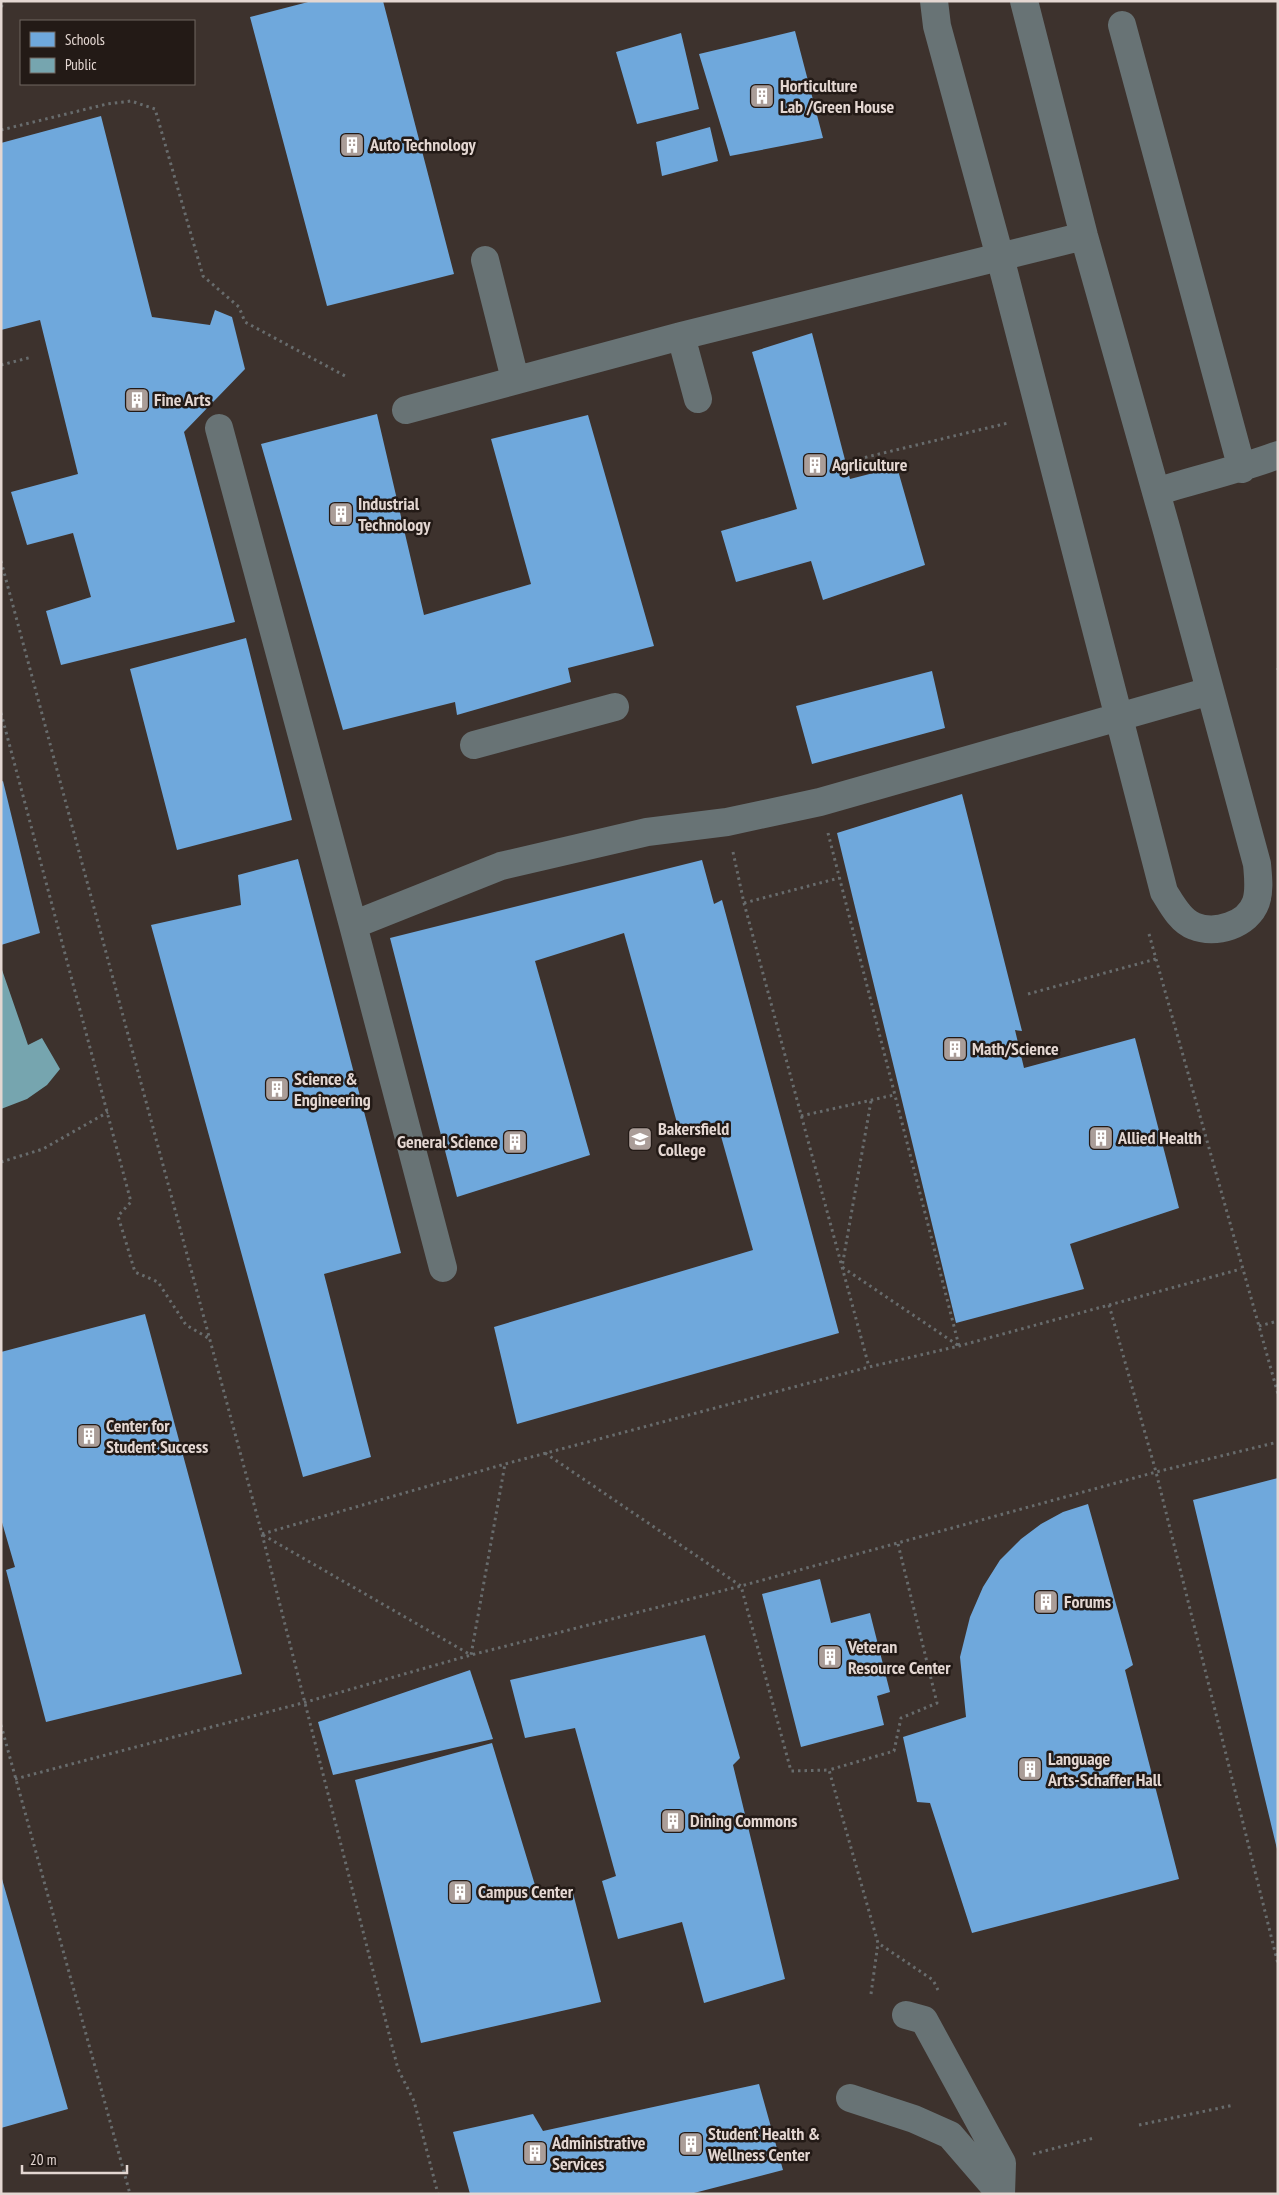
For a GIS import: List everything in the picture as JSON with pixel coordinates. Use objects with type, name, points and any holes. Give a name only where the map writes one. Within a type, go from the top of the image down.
[{"type":"street","points":[[934,1],[937,26],[1000,257],[1164,892],[1176,911],[1193,926],[1220,930],[1243,920],[1256,903],[1257,864],[1084,236],[1026,18],[1024,1]]},
{"type":"street","points":[[1122,25],[1242,468]]},
{"type":"street","points":[[406,410],[515,379],[681,336],[1084,236]]},
{"type":"street","points":[[484,260],[515,379]]},
{"type":"street","points":[[681,336],[698,399]]},
{"type":"street","points":[[219,428],[354,925],[443,1268]]},
{"type":"street","points":[[1156,492],[1220,472],[1242,468],[1278,455]]},
{"type":"street","points":[[354,925],[501,866],[647,832],[727,822],[820,802],[1210,691]]},
{"type":"street","points":[[474,745],[615,707]]},
{"type":"street","points":[[906,2015],[924,2020],[998,2154],[1002,2163],[1000,2193]]},
{"type":"street","points":[[850,2098],[914,2119],[950,2136],[1000,2193]]},
{"type":"path","points":[[1,7],[5,1]]},
{"type":"path","points":[[1,130],[107,104],[131,101],[155,109],[203,276],[239,307],[245,322],[347,377]]},
{"type":"path","points":[[1,365],[32,357]]},
{"type":"path","points":[[846,462],[1008,423]]},
{"type":"path","points":[[1,561],[262,1534],[398,2069],[414,2101],[438,2194]]},
{"type":"path","points":[[1,713],[131,1202],[118,1216],[135,1272],[158,1282],[186,1325],[210,1339]]},
{"type":"path","points":[[820,802],[959,1346]]},
{"type":"path","points":[[727,822],[744,903],[869,1367]]},
{"type":"path","points":[[744,903],[839,878]]},
{"type":"path","points":[[1149,934],[1241,1269],[1260,1326],[1278,1394]]},
{"type":"path","points":[[1028,994],[1156,959]]},
{"type":"path","points":[[801,1116],[894,1095]]},
{"type":"path","points":[[842,1267],[871,1100]]},
{"type":"path","points":[[1,1162],[43,1149],[108,1112]]},
{"type":"path","points":[[842,1267],[959,1346]]},
{"type":"path","points":[[262,1534],[545,1453],[869,1367],[959,1346],[1241,1269]]},
{"type":"path","points":[[1109,1305],[1156,1472],[1278,1964]]},
{"type":"path","points":[[1260,1326],[1278,1321]]},
{"type":"path","points":[[15,1779],[306,1702],[471,1655],[898,1544],[1156,1472],[1278,1442]]},
{"type":"path","points":[[545,1453],[741,1586],[791,1771],[830,1770],[894,1751],[901,1718],[937,1703],[898,1544]]},
{"type":"path","points":[[471,1655],[505,1464]]},
{"type":"path","points":[[262,1534],[471,1655]]},
{"type":"path","points":[[1,1725],[130,2194]]},
{"type":"path","points":[[830,1770],[878,1943],[871,1994]]},
{"type":"path","points":[[878,1943],[933,1980],[942,1998]]},
{"type":"path","points":[[1139,2125],[1234,2105]]},
{"type":"path","points":[[1032,2155],[1094,2138]]},
{"type":"building: Schools","name":"Auto Technology","points":[[312,1],[383,1],[454,274],[327,306],[250,17]]},
{"type":"building: Schools","name":"Horticulture Lab /Green House","points":[[795,31],[823,138],[730,156],[699,54]]},
{"type":"building: Schools","points":[[681,33],[699,109],[637,124],[616,52]]},
{"type":"building: Schools","name":"Fine Arts","points":[[101,116],[152,317],[210,325],[215,310],[232,317],[245,369],[184,432],[235,622],[61,665],[46,611],[91,597],[73,533],[27,545],[11,492],[78,474],[40,320],[1,330],[1,143]]},
{"type":"building: Schools","points":[[710,127],[718,161],[662,176],[656,142]]},
{"type":"building: Schools","name":"Agrliculture","points":[[812,333],[850,479],[897,467],[925,565],[823,600],[811,561],[736,582],[721,531],[797,509],[752,352]]},
{"type":"building: Schools","name":"Industrial Technology","points":[[377,414],[424,615],[531,584],[491,439],[588,415],[654,646],[568,668],[571,682],[457,715],[455,702],[343,730],[261,444]]},
{"type":"building: Schools","points":[[246,638],[292,820],[177,850],[130,669]]},
{"type":"building: Schools","points":[[932,671],[945,728],[812,764],[796,706]]},
{"type":"building: Schools","points":[[3,781],[40,933],[1,945],[1,782]]},
{"type":"building: Schools","name":"Math/Science","points":[[962,794],[1022,1031],[1015,1030],[1024,1068],[1135,1038],[1179,1208],[1070,1244],[1084,1289],[956,1323],[837,833]]},
{"type":"building: Schools","name":"Science & Engineering","points":[[298,859],[401,1253],[324,1274],[371,1457],[303,1477],[151,925],[241,905],[238,875]]},
{"type":"building: Schools","name":"General Science","points":[[702,860],[714,904],[722,900],[839,1333],[517,1424],[494,1327],[753,1250],[717,1122],[679,1130],[624,933],[535,961],[590,1155],[457,1197],[390,938]]},
{"type":"building: Schools","name":"Center for Student Success","points":[[145,1314],[242,1674],[46,1722],[6,1570],[15,1567],[1,1519],[1,1352]]},
{"type":"building: Schools","points":[[1278,1478],[1278,1849],[1277,1849],[1193,1500]]},
{"type":"building: Schools","name":"Language Arts-Schaffer Hall","points":[[1088,1504],[1133,1665],[1125,1670],[1179,1879],[972,1933],[930,1803],[917,1802],[903,1737],[966,1717],[960,1657],[970,1617],[983,1587],[1000,1560],[1021,1539],[1041,1524],[1063,1512]]},
{"type":"building: Schools","name":"Veteran Resource Center","points":[[820,1579],[831,1623],[870,1613],[890,1692],[877,1696],[884,1725],[801,1747],[762,1594]]},
{"type":"building: Schools","name":"Dining Commons","points":[[705,1635],[740,1758],[733,1765],[785,1979],[704,2003],[682,1922],[618,1939],[602,1881],[616,1876],[575,1728],[525,1738],[510,1680]]},
{"type":"building: Schools","points":[[470,1670],[493,1739],[333,1775],[318,1722]]},
{"type":"building: Schools","name":"Campus Center","points":[[492,1743],[538,1895],[572,1889],[601,2002],[421,2043],[355,1780]]},
{"type":"building: Schools","points":[[1,1880],[68,2109],[1,2128]]},
{"type":"building: Schools","points":[[759,2084],[783,2170],[690,2194],[470,2194],[453,2132],[533,2114],[543,2131]]},
{"type":"building: Public","points":[[1,967],[28,1045],[42,1038],[60,1069],[47,1085],[27,1099],[1,1109]]},
{"type":"place","name":"Horticulture Lab /Green House","points":[[762,96]]},
{"type":"place","name":"Auto Technology","points":[[352,145]]},
{"type":"place","name":"Fine Arts","points":[[137,400]]},
{"type":"place","name":"Agrliculture","points":[[815,465]]},
{"type":"place","name":"Industrial Technology","points":[[341,514]]},
{"type":"place","name":"Math/Science","points":[[955,1049]]},
{"type":"place","name":"Science & Engineering","points":[[277,1089]]},
{"type":"place","name":"Allied Health","points":[[1101,1138]]},
{"type":"place","name":"Bakersfield College","points":[[640,1139]]},
{"type":"place","name":"General Science","points":[[515,1142]]},
{"type":"place","name":"Center for Student Success","points":[[89,1436]]},
{"type":"place","name":"Forums","points":[[1046,1602]]},
{"type":"place","name":"Veteran Resource Center","points":[[830,1657]]},
{"type":"place","name":"Language Arts-Schaffer Hall","points":[[1030,1769]]},
{"type":"place","name":"Dining Commons","points":[[673,1821]]},
{"type":"place","name":"Campus Center","points":[[460,1892]]},
{"type":"place","name":"Student Health & Wellness Center","points":[[691,2144]]},
{"type":"place","name":"Administrative Services","points":[[535,2153]]}]
